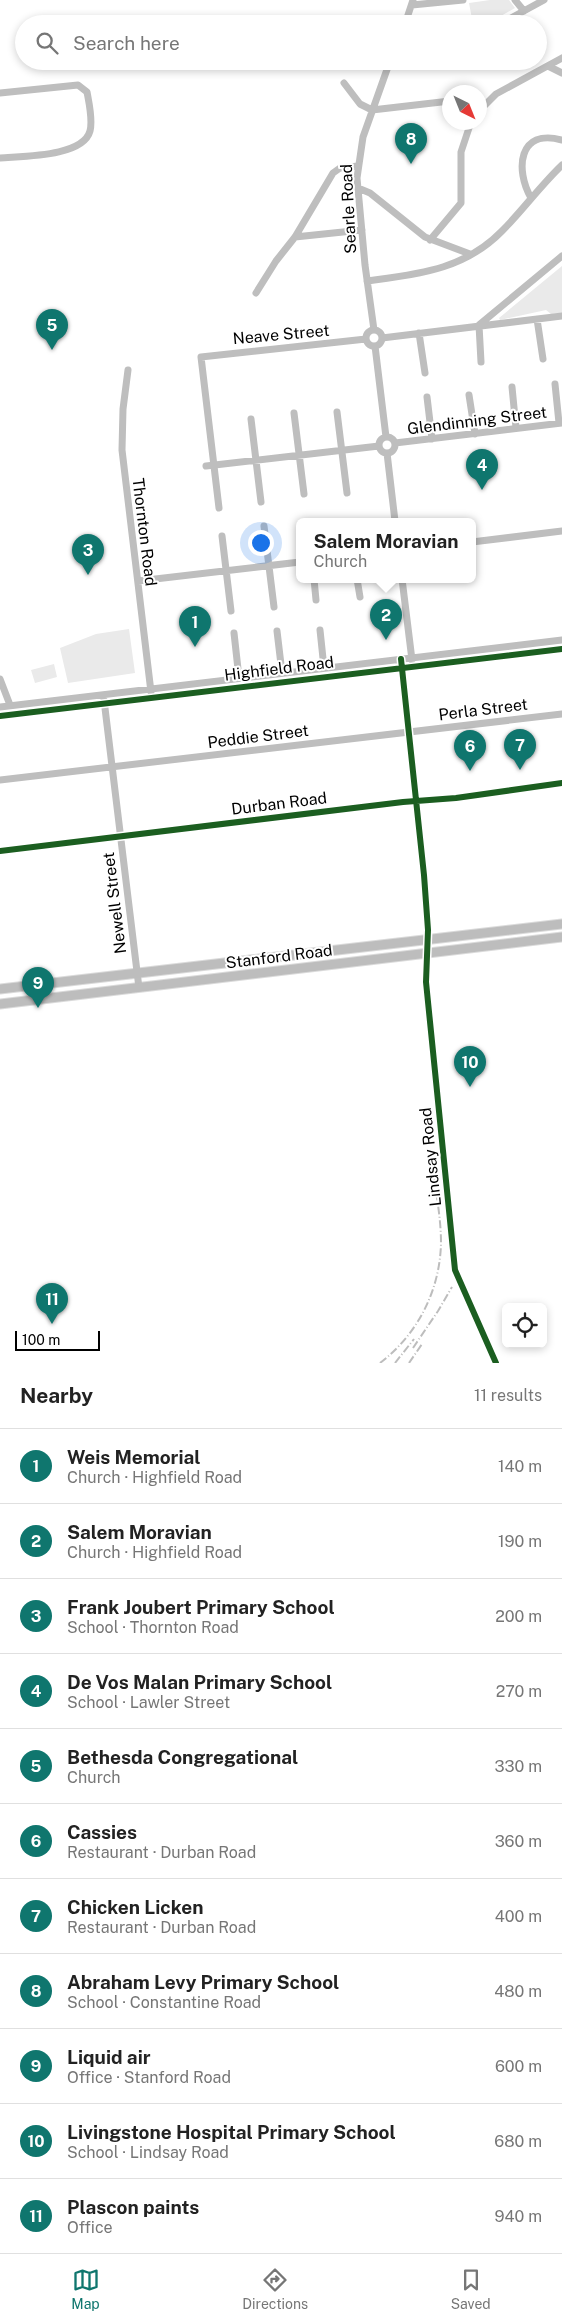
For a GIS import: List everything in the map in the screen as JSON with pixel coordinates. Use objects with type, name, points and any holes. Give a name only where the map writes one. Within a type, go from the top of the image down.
[{"type":"main road","name":"Stanford Road","points":[[0,989],[562,924]]},
{"type":"main road","name":"Stanford Road","points":[[0,1004],[562,938]]},
{"type":"street","points":[[408,15],[412,3],[463,0]]},
{"type":"street","points":[[516,0],[524,11]]},
{"type":"street","points":[[517,15],[544,0]]},
{"type":"street","points":[[548,66],[562,58]]},
{"type":"street","points":[[548,66],[562,72]]},
{"type":"street","name":"Searle Road","points":[[374,330],[362,230],[358,166],[362,137],[387,70]]},
{"type":"street","points":[[487,102],[541,70]]},
{"type":"street","points":[[344,83],[360,104],[372,110],[442,102]]},
{"type":"street","points":[[0,93],[75,85],[83,87],[87,92],[91,129],[83,142],[64,151],[0,158]]},
{"type":"street","points":[[430,240],[461,202],[461,152],[468,130]]},
{"type":"street","points":[[531,198],[521,171],[523,155],[532,143],[540,139],[562,140]]},
{"type":"street","points":[[368,281],[440,270],[470,254],[494,238],[562,165]]},
{"type":"street","points":[[256,293],[276,261],[295,237],[333,173],[340,168],[358,166]]},
{"type":"street","points":[[555,172],[562,176]]},
{"type":"street","points":[[358,188],[370,193],[411,228],[430,240],[470,254]]},
{"type":"street","points":[[295,237],[362,230]]},
{"type":"street","points":[[479,325],[562,256]]},
{"type":"street","points":[[382,338],[562,316]]},
{"type":"street","points":[[537,319],[543,359]]},
{"type":"street","points":[[479,325],[481,362]]},
{"type":"street","points":[[374,346],[369,344],[366,339],[369,332],[379,331],[382,338]]},
{"type":"street","points":[[419,333],[425,373]]},
{"type":"street","points":[[374,346],[381,342],[382,338]]},
{"type":"street","name":"Neave Street","points":[[210,465],[200,359],[202,356],[366,339]]},
{"type":"street","points":[[374,346],[386,437]]},
{"type":"street","name":"Thornton Road","points":[[128,370],[122,409],[122,450],[151,698]]},
{"type":"street","points":[[556,384],[561,423]]},
{"type":"street","points":[[512,386],[516,428]]},
{"type":"street","points":[[469,395],[475,434]]},
{"type":"street","points":[[427,397],[432,439]]},
{"type":"street","points":[[294,412],[304,494]]},
{"type":"street","points":[[337,412],[347,493]]},
{"type":"street","points":[[251,419],[261,502]]},
{"type":"street","name":"Glendinning Street","points":[[395,444],[561,423]]},
{"type":"street","points":[[379,446],[381,440],[386,437],[391,438],[395,444],[393,450],[387,453]]},
{"type":"street","points":[[219,508],[210,465],[379,446]]},
{"type":"street","points":[[379,446],[382,451],[387,453]]},
{"type":"street","points":[[387,453],[395,518]]},
{"type":"street","points":[[264,526],[274,608]]},
{"type":"street","points":[[476,542],[562,531]]},
{"type":"street","points":[[222,536],[231,610]]},
{"type":"street","points":[[138,581],[296,563]]},
{"type":"street","points":[[314,583],[316,600]]},
{"type":"street","points":[[358,583],[360,597]]},
{"type":"street","points":[[403,583],[412,657],[411,666]]},
{"type":"street","points":[[320,630],[324,668]]},
{"type":"street","points":[[277,631],[282,673]]},
{"type":"street","points":[[234,633],[239,678]]},
{"type":"street","name":"Highfield Road","points":[[0,707],[562,640]]},
{"type":"street","name":"Highfield Road","points":[[0,716],[562,649]]},
{"type":"street","points":[[444,654],[446,662]]},
{"type":"street","name":"Lindsay Road","points":[[400,659],[424,875],[428,940],[426,954],[427,990],[455,1270],[496,1363]]},
{"type":"street","points":[[0,679],[10,706]]},
{"type":"street","name":"Newell Street","points":[[104,695],[139,988]]},
{"type":"street","name":"Perla Street","points":[[407,732],[562,714]]},
{"type":"street","name":"Peddie Street","points":[[0,780],[407,732]]},
{"type":"street","name":"Durban Road","points":[[0,851],[562,784]]},
{"type":"shaded area","points":[[509,0],[515,8],[503,15],[471,15],[469,3]]},
{"type":"shaded area","points":[[562,266],[562,313],[551,314],[546,310],[500,320],[499,318]]},
{"type":"shaded area","points":[[129,629],[135,673],[68,683],[60,648],[96,634]]},
{"type":"shaded area","points":[[54,664],[57,677],[35,683],[31,670]]},
{"type":"railway","points":[[380,1363],[405,1339],[416,1325],[431,1294],[436,1278],[440,1260],[441,1234],[433,1169]]},
{"type":"railway","points":[[413,1348],[452,1287]]},
{"type":"railway","points":[[395,1363],[414,1339]]},
{"type":"railway","points":[[409,1363],[422,1344]]},
{"type":"cycle path","points":[[0,716],[562,649]]},
{"type":"cycle path","points":[[401,659],[424,875],[428,930],[426,982],[455,1270],[496,1363]]},
{"type":"cycle path","points":[[0,851],[403,802],[456,798],[562,783]]},
{"type":"place","name":"Abraham Levy Primary School","points":[[411,164]]},
{"type":"place","name":"Bethesda Congregational","points":[[52,350]]},
{"type":"place","name":"De Vos Malan Primary School","points":[[482,490]]},
{"type":"place","name":"Frank Joubert Primary School","points":[[88,575]]},
{"type":"place","name":"Salem Moravian","points":[[386,640]]},
{"type":"place","name":"Weis Memorial","points":[[195,647]]},
{"type":"place","name":"Chicken Licken","points":[[520,770]]},
{"type":"place","name":"Cassies","points":[[470,771]]},
{"type":"place","name":"Liquid air","points":[[38,1008]]},
{"type":"place","name":"Livingstone Hospital Primary School","points":[[470,1087]]},
{"type":"place","name":"Plascon paints","points":[[52,1324]]}]
